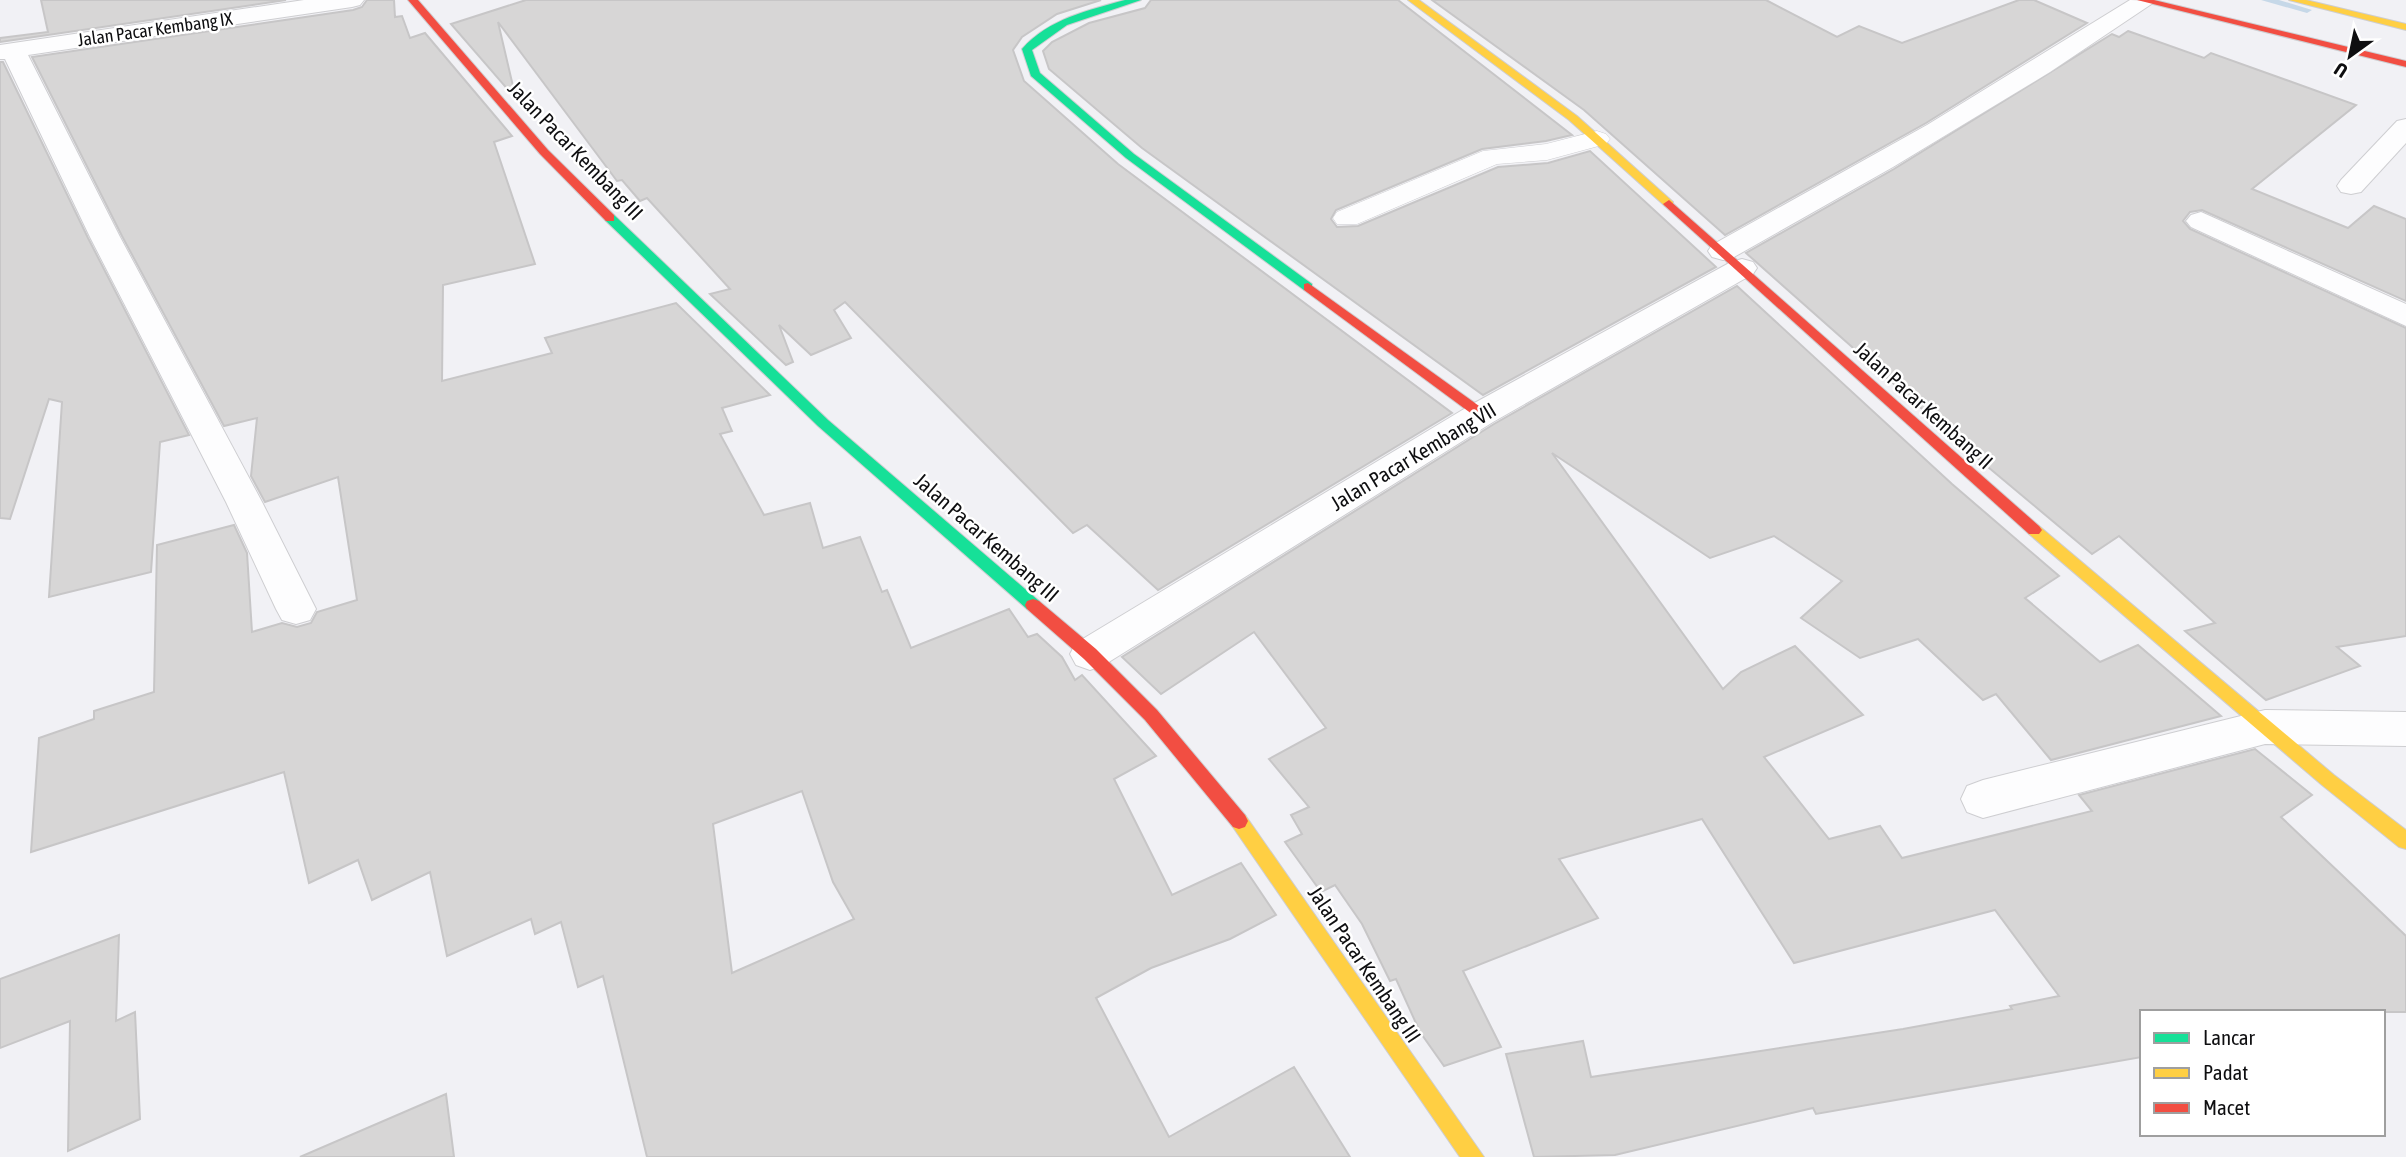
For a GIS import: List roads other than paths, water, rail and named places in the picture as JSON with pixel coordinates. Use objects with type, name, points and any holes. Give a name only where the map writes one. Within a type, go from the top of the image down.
[{"type":"street","name":"Jalan Pacar Kembang IX","points":[[7,51],[352,0]]},
{"type":"street","name":"Jalan Pacar Kembang III","points":[[413,0],[525,131],[649,257],[823,424],[1090,654],[1159,725],[1252,837],[1473,1157]]},
{"type":"street","points":[[1136,0],[1048,30],[1033,40],[1027,49],[1035,74],[1130,156],[1481,414]]},
{"type":"street","name":"Jalan Pacar Kembang II","points":[[1413,0],[1573,118],[1966,473],[2265,727],[2406,841]]},
{"type":"street","points":[[2143,0],[2265,24],[2406,64]]},
{"type":"street","name":"Jalan Pacar Kembang VII","points":[[1090,654],[1733,260],[2040,69],[2143,0]]},
{"type":"street","points":[[2294,0],[2406,27]]},
{"type":"street","points":[[7,51],[192,407],[255,519],[296,609]]},
{"type":"street","points":[[2351,186],[2406,127]]},
{"type":"street","points":[[2201,221],[2406,316]]},
{"type":"street","points":[[1983,799],[2265,727],[2406,729]]},
{"type":"lane","points":[[1347,218],[1492,157],[1548,152],[1597,139]]},
{"type":"waterway","points":[[2266,0],[2307,10]]}]
